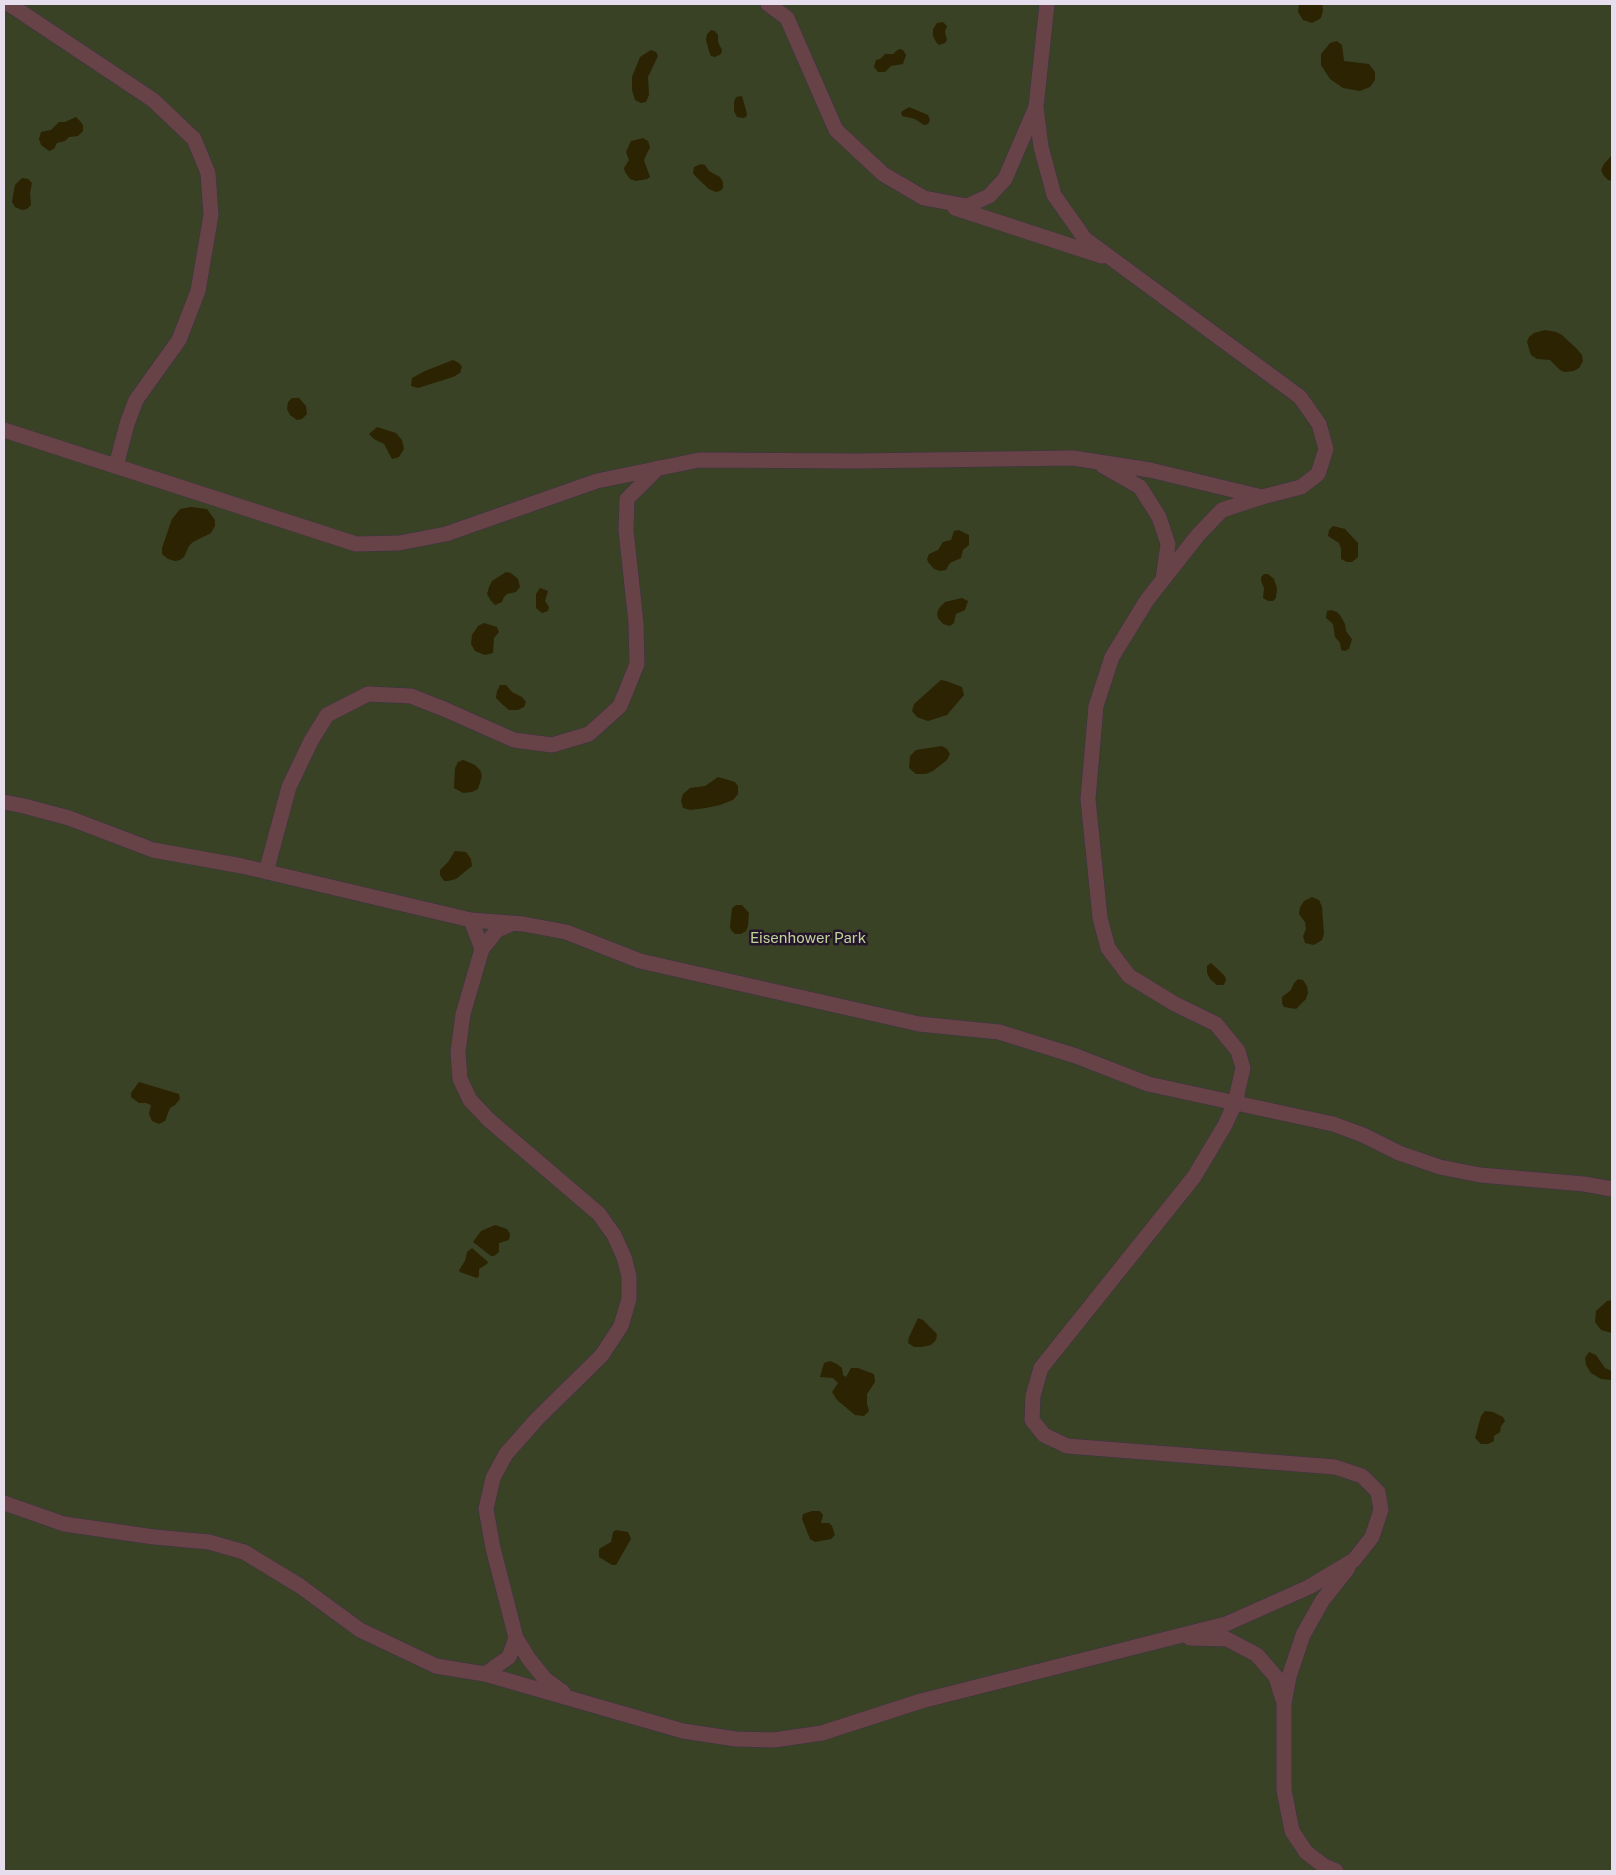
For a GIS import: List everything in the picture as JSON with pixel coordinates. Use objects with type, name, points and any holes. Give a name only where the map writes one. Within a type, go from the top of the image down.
[{"type":"lane","points":[[9,4],[153,100],[194,138],[208,173],[211,215],[198,291],[179,340],[136,400],[127,424],[116,466]]},
{"type":"lane","points":[[768,4],[787,18],[836,130],[883,174],[924,198],[1115,260]]},
{"type":"lane","points":[[1047,4],[1036,107],[1041,148],[1054,195],[1085,239],[1300,396],[1319,424],[1326,449],[1318,474],[1301,487],[1222,510],[1198,535],[1148,600],[1112,657],[1096,706],[1088,799],[1100,918],[1108,948],[1129,976],[1175,1004],[1216,1024],[1238,1051],[1243,1068],[1234,1103],[1225,1125],[1194,1177],[1042,1368],[1033,1396],[1032,1420],[1044,1435],[1067,1446],[1334,1467],[1362,1476],[1378,1492],[1381,1510],[1372,1537],[1322,1601],[1303,1636],[1289,1677],[1284,1704],[1284,1790],[1292,1831],[1306,1852],[1324,1866],[1336,1871]]},
{"type":"lane","points":[[924,198],[967,206],[989,196],[1005,178],[1036,107]]},
{"type":"lane","points":[[4,430],[356,544],[398,543],[446,534],[597,481],[699,460],[856,461],[1072,458],[1150,470],[1262,497]]},
{"type":"lane","points":[[1094,461],[1140,487],[1159,516],[1168,544],[1163,580]]},
{"type":"lane","points":[[266,872],[289,787],[311,741],[327,715],[368,694],[411,696],[514,740],[552,745],[589,734],[620,706],[637,664],[636,623],[626,530],[628,499],[658,468]]},
{"type":"lane","points":[[4,802],[69,818],[153,850],[266,872],[471,920],[512,923],[566,932],[640,961],[919,1024],[999,1032],[1076,1056],[1148,1084],[1333,1124],[1440,1167],[1480,1175],[1584,1184],[1612,1189]]},
{"type":"lane","points":[[471,920],[482,949]]},
{"type":"lane","points":[[512,923],[497,930],[482,949],[463,1014],[458,1052],[460,1079],[470,1100],[489,1120],[599,1214],[614,1235],[624,1257],[629,1276],[629,1299],[621,1326],[602,1356],[537,1419],[506,1454],[493,1478],[486,1509],[493,1548],[516,1638],[529,1659],[545,1679],[575,1700]]},
{"type":"lane","points":[[4,1503],[64,1524],[154,1537],[209,1542],[244,1552],[300,1586],[360,1630],[436,1666],[486,1674],[683,1731],[736,1739],[774,1740],[822,1734],[921,1701],[1226,1624],[1309,1587],[1354,1560]]},
{"type":"lane","points":[[486,1674],[510,1658],[516,1638]]},
{"type":"lane","points":[[1169,1638],[1227,1639],[1258,1655],[1276,1677],[1284,1704]]},
{"type":"green space","name":"Eisenhower Park","points":[[4,4],[1612,4],[1612,1871],[4,1871]]},
{"type":"sand","points":[[1299,4],[1322,4],[1321,18],[1312,23],[1303,20],[1298,12]]},
{"type":"sand","points":[[943,22],[947,26],[945,32],[947,40],[939,45],[933,36],[933,29],[937,23]]},
{"type":"sand","points":[[711,30],[715,31],[718,35],[718,42],[722,50],[721,54],[715,57],[711,56],[706,40],[707,34]]},
{"type":"sand","points":[[1337,41],[1342,45],[1344,61],[1369,64],[1375,72],[1375,80],[1370,87],[1360,91],[1343,88],[1330,79],[1321,65],[1321,54],[1330,43]]},
{"type":"sand","points":[[899,49],[903,50],[906,55],[903,64],[891,66],[885,72],[878,72],[874,67],[876,60],[885,54],[893,54]]},
{"type":"sand","points":[[651,50],[656,52],[658,56],[648,77],[649,95],[646,102],[641,103],[635,100],[632,90],[632,77],[640,57]]},
{"type":"sand","points":[[742,96],[747,114],[743,118],[737,117],[734,111],[736,97]]},
{"type":"sand","points":[[909,107],[928,115],[930,120],[928,124],[924,125],[915,119],[902,116],[901,112]]},
{"type":"sand","points":[[76,117],[83,125],[83,131],[78,136],[69,137],[65,141],[57,143],[54,149],[49,151],[41,145],[39,139],[41,132],[51,130],[59,122],[65,122]]},
{"type":"sand","points":[[643,138],[648,141],[650,147],[644,160],[650,177],[636,181],[630,179],[625,172],[624,168],[629,160],[626,152],[631,141]]},
{"type":"sand","points":[[1612,155],[1612,181],[1604,176],[1601,170]]},
{"type":"sand","points":[[701,164],[720,177],[723,182],[723,188],[720,191],[716,192],[709,189],[693,173],[694,167]]},
{"type":"sand","points":[[22,178],[28,179],[32,183],[30,193],[31,205],[27,209],[22,210],[15,207],[12,202],[15,185]]},
{"type":"sand","points":[[1545,330],[1562,335],[1576,348],[1582,355],[1583,361],[1579,368],[1574,371],[1564,372],[1550,360],[1537,359],[1531,355],[1527,342],[1529,337],[1534,333]]},
{"type":"sand","points":[[453,360],[462,367],[460,373],[418,388],[411,386],[412,378]]},
{"type":"sand","points":[[292,398],[299,398],[306,406],[307,414],[302,419],[297,420],[290,415],[287,409],[288,402]]},
{"type":"sand","points":[[377,427],[396,433],[402,440],[404,449],[399,457],[392,459],[384,444],[369,434]]},
{"type":"sand","points":[[191,507],[207,509],[215,520],[215,526],[211,533],[193,542],[180,560],[168,559],[162,554],[162,548],[172,519],[180,509]]},
{"type":"sand","points":[[1333,526],[1345,529],[1358,543],[1358,557],[1352,562],[1341,559],[1339,543],[1328,536],[1329,530]]},
{"type":"sand","points":[[959,530],[969,535],[969,545],[963,550],[961,558],[950,563],[946,570],[934,569],[927,559],[929,554],[938,550],[943,542],[951,540],[954,531]]},
{"type":"sand","points":[[506,572],[511,573],[518,579],[520,587],[516,592],[507,594],[502,602],[495,605],[487,594],[489,587],[492,581]]},
{"type":"sand","points":[[1264,574],[1268,574],[1274,579],[1277,588],[1276,598],[1273,601],[1263,598],[1264,588],[1261,577]]},
{"type":"sand","points":[[540,588],[548,591],[545,601],[549,607],[548,611],[542,613],[536,608],[536,594]]},
{"type":"sand","points":[[962,598],[968,601],[965,610],[956,614],[954,623],[950,626],[943,624],[937,614],[939,608],[945,602]]},
{"type":"sand","points":[[1331,610],[1340,615],[1345,624],[1346,631],[1352,639],[1349,649],[1345,651],[1341,650],[1340,643],[1335,637],[1333,624],[1326,618],[1327,611]]},
{"type":"sand","points":[[484,623],[497,627],[499,632],[494,638],[493,653],[485,655],[475,651],[471,644],[472,635],[478,626]]},
{"type":"sand","points":[[941,680],[962,687],[964,695],[947,715],[928,721],[917,717],[912,711],[914,704]]},
{"type":"sand","points":[[500,685],[506,685],[512,692],[522,697],[526,702],[524,707],[518,710],[509,710],[503,705],[496,698]]},
{"type":"sand","points":[[942,746],[950,754],[947,760],[933,771],[926,774],[916,774],[909,768],[910,756],[916,750]]},
{"type":"sand","points":[[463,760],[475,765],[480,770],[482,776],[478,789],[472,792],[463,793],[454,788],[455,768],[458,762]]},
{"type":"sand","points":[[718,777],[735,782],[738,786],[738,794],[733,800],[706,808],[690,810],[683,808],[681,801],[683,794],[690,788],[705,786]]},
{"type":"sand","points":[[455,851],[466,852],[471,859],[472,866],[456,879],[444,881],[440,875],[440,870]]},
{"type":"sand","points":[[1312,897],[1319,900],[1322,907],[1324,934],[1322,940],[1314,945],[1305,943],[1303,936],[1306,929],[1305,922],[1299,914],[1300,907],[1304,901]]},
{"type":"sand","points":[[736,905],[742,905],[749,913],[748,926],[746,931],[741,934],[735,934],[730,926],[732,908]]},
{"type":"sand","points":[[1211,963],[1224,975],[1226,979],[1224,985],[1217,985],[1210,979],[1207,973],[1207,966]]},
{"type":"sand","points":[[1298,979],[1303,980],[1307,986],[1308,993],[1306,999],[1296,1009],[1284,1007],[1282,997],[1291,990]]},
{"type":"sand","points":[[139,1082],[179,1094],[180,1099],[170,1108],[165,1121],[159,1124],[152,1121],[149,1114],[151,1105],[139,1103],[131,1097],[131,1093]]},
{"type":"sand","points":[[495,1225],[507,1229],[510,1234],[509,1240],[499,1243],[499,1252],[491,1256],[473,1242],[481,1231]]},
{"type":"sand","points":[[472,1248],[488,1262],[479,1269],[479,1276],[477,1278],[459,1270],[465,1261],[467,1252]]},
{"type":"sand","points":[[1612,1300],[1612,1333],[1601,1330],[1595,1322],[1596,1311],[1607,1301]]},
{"type":"sand","points":[[918,1318],[923,1320],[937,1334],[936,1340],[931,1345],[914,1347],[908,1343]]},
{"type":"sand","points":[[1589,1352],[1596,1355],[1605,1368],[1612,1371],[1612,1380],[1601,1379],[1591,1373],[1586,1365],[1585,1358]]},
{"type":"sand","points":[[830,1361],[842,1368],[843,1375],[846,1377],[851,1368],[858,1368],[874,1374],[875,1382],[867,1394],[869,1411],[864,1416],[855,1415],[837,1400],[832,1392],[838,1383],[833,1378],[820,1377],[824,1363]]},
{"type":"sand","points":[[1485,1411],[1493,1412],[1503,1417],[1505,1421],[1501,1426],[1500,1432],[1494,1436],[1494,1441],[1488,1444],[1481,1444],[1475,1438],[1481,1416]]},
{"type":"sand","points":[[820,1511],[823,1515],[821,1523],[829,1523],[832,1526],[835,1535],[831,1539],[815,1542],[810,1539],[802,1519],[803,1514]]},
{"type":"sand","points":[[616,1530],[628,1532],[631,1539],[616,1565],[612,1565],[599,1557],[599,1549],[611,1542],[613,1532]]}]
